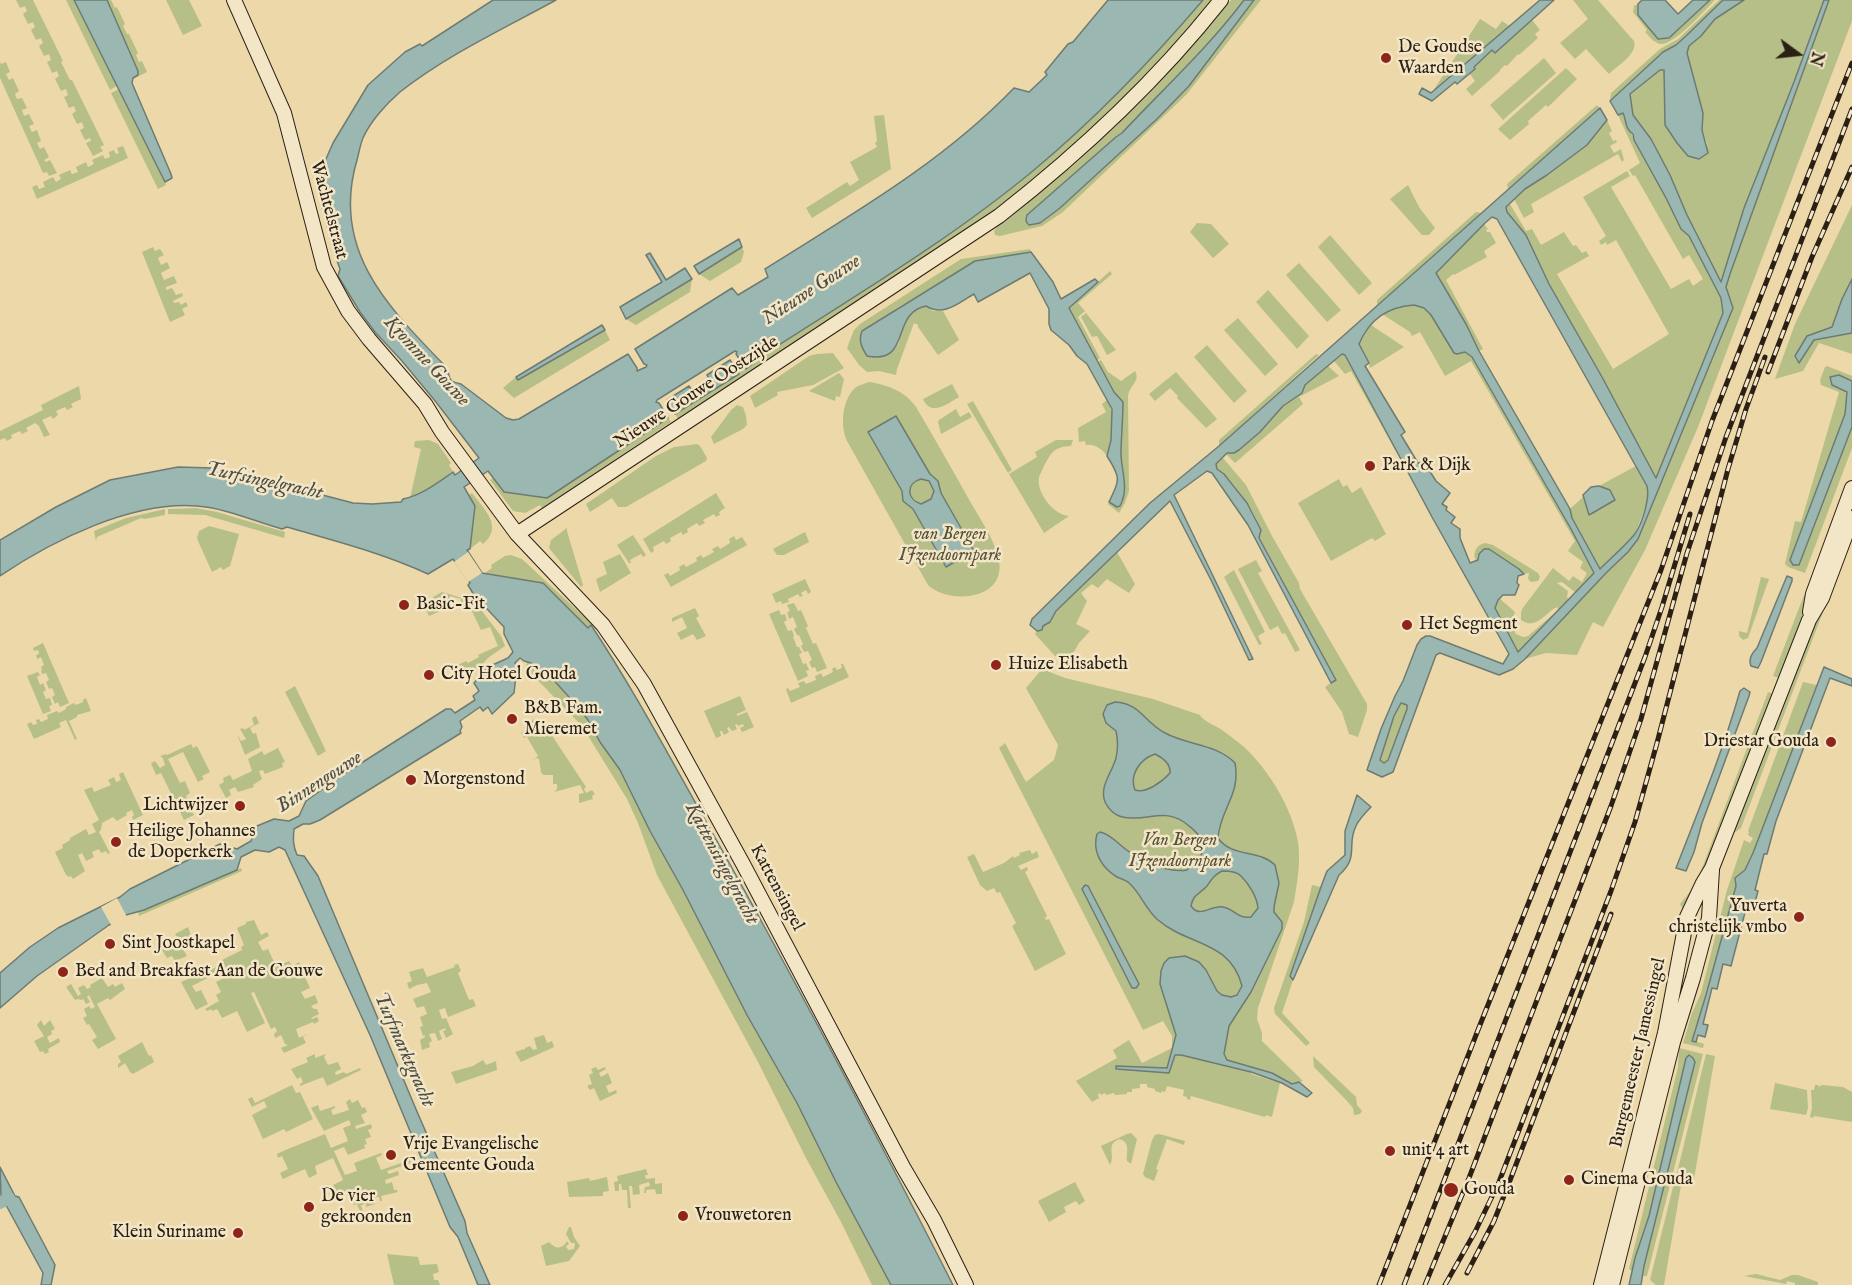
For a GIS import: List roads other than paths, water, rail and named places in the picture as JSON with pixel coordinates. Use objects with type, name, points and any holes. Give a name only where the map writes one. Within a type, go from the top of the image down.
[{"type":"main road","name":"Wachtelstraat","points":[[234,0],[284,113],[324,267],[348,311],[425,404],[476,480]]},
{"type":"main road","name":"Nieuwe Gouwe Oostzijde","points":[[517,534],[999,216],[1050,177],[1123,109],[1158,74],[1221,0]]},
{"type":"main road","name":"Kattensingel","points":[[476,480],[517,534],[603,625],[644,684],[753,883],[903,1167],[934,1220],[966,1285]]},
{"type":"main road","name":"Burgemeester Jamessingel","points":[[1809,620],[1813,594],[1852,488]]},
{"type":"main road","name":"Burgemeester Jamessingel","points":[[1601,1285],[1665,1033],[1687,917],[1712,868],[1809,620],[1822,598],[1852,518]]},
{"type":"main road","name":"Burgemeester Jamessingel","points":[[1611,1285],[1674,1035],[1693,978],[1709,918],[1712,868]]},
{"type":"main road","points":[[1687,917],[1699,915],[1705,921],[1706,927]]},
{"type":"main road","points":[[1676,970],[1683,978],[1690,980],[1693,978]]},
{"type":"water","points":[[74,0],[107,0],[138,71],[132,83],[171,174],[172,178],[165,182]]},
{"type":"water","points":[[493,0],[556,0],[437,66],[400,92],[384,108],[370,126],[361,143],[351,193],[352,222],[358,250],[370,276],[405,323],[447,368],[450,379],[461,384],[506,418],[513,420],[519,419],[628,354],[637,371],[646,367],[647,365],[635,349],[732,288],[738,295],[768,277],[765,269],[927,164],[986,115],[1014,88],[1029,92],[1047,75],[1045,72],[1108,0],[1203,0],[1122,89],[1034,170],[937,243],[768,352],[746,369],[735,351],[657,400],[656,402],[668,418],[547,498],[504,492],[488,471],[464,487],[475,506],[470,549],[467,550],[482,573],[543,583],[588,628],[591,625],[622,674],[771,939],[953,1285],[891,1285],[797,1103],[747,1015],[650,831],[620,770],[578,707],[550,676],[520,658],[515,663],[517,667],[514,693],[492,714],[488,707],[483,711],[480,707],[460,721],[461,733],[320,820],[294,829],[293,836],[297,855],[304,856],[318,876],[490,1285],[478,1285],[458,1237],[450,1227],[370,1035],[285,850],[279,847],[269,852],[255,850],[241,857],[237,870],[144,910],[126,915],[37,976],[0,1008],[0,973],[30,947],[58,928],[220,844],[237,849],[251,841],[257,826],[274,819],[289,821],[299,816],[306,801],[341,776],[446,709],[451,709],[455,713],[475,700],[473,696],[479,691],[474,683],[488,667],[508,658],[513,652],[504,634],[504,627],[474,595],[468,585],[470,583],[453,559],[428,574],[341,542],[287,527],[282,529],[208,507],[172,506],[120,516],[44,549],[0,576],[0,540],[56,507],[110,480],[178,467],[212,468],[353,503],[372,504],[401,502],[403,499],[417,495],[453,472],[455,475],[479,458],[436,402],[375,332],[338,276],[340,269],[321,203],[318,177],[333,143],[368,85],[405,52],[420,44],[422,46]]},
{"type":"water","points":[[1244,0],[1254,0],[1189,86],[1157,119],[1060,208],[1040,223],[1029,225],[1026,220],[1027,215],[1122,133],[1200,52]]},
{"type":"water","points":[[1540,0],[1554,0],[1495,53],[1492,50],[1457,84],[1455,82],[1432,101],[1419,94],[1422,88],[1431,93]]},
{"type":"water","points":[[1642,0],[1665,0],[1678,14],[1693,0],[1710,0],[1669,38],[1658,39],[1638,15],[1638,4]]},
{"type":"water","points":[[1723,0],[1744,0],[1715,19],[1689,46],[1687,53],[1703,113],[1702,130],[1708,153],[1699,159],[1688,156],[1665,125],[1664,70],[1660,70],[1630,94],[1633,115],[1651,139],[1670,175],[1687,215],[1721,282],[1744,208],[1824,0],[1829,0],[1730,274],[1726,287],[1733,308],[1638,539],[1525,659],[1513,669],[1499,675],[1440,653],[1436,655],[1393,772],[1382,777],[1367,770],[1381,729],[1421,639],[1430,636],[1503,664],[1509,654],[1345,355],[1342,354],[1305,385],[1302,393],[1283,406],[1260,432],[1239,450],[1227,453],[1216,464],[1217,469],[1224,474],[1247,503],[1261,530],[1259,538],[1336,680],[1331,683],[1248,525],[1212,473],[1207,471],[1174,495],[1253,659],[1249,660],[1170,501],[1056,611],[1042,630],[1037,631],[1030,625],[1032,619],[1150,503],[1219,446],[1600,108],[1607,120],[1587,145],[1525,189],[1506,207],[1507,212],[1526,235],[1549,284],[1656,478],[1723,313],[1721,298],[1689,236],[1681,229],[1634,140],[1633,134],[1627,127],[1623,113],[1618,115],[1610,101],[1663,52],[1676,45]],"holes":[[[1492,217],[1497,219],[1647,486],[1646,505],[1637,531],[1600,569],[1572,518],[1570,509],[1436,273]],[[1414,305],[1424,308],[1431,315],[1454,353],[1465,352],[1472,357],[1594,573],[1518,652],[1495,608],[1503,595],[1515,595],[1519,585],[1518,576],[1524,574],[1489,549],[1484,549],[1479,554],[1478,560],[1470,563],[1460,538],[1460,529],[1451,523],[1455,517],[1442,504],[1450,493],[1436,481],[1424,462],[1418,463],[1401,435],[1405,432],[1365,366],[1369,363],[1359,344],[1363,335],[1380,316],[1404,306]],[[1401,703],[1407,705],[1388,760],[1384,763],[1380,760],[1394,716]]]},
{"type":"water","points":[[739,239],[742,247],[699,274],[694,266]]},
{"type":"water","points":[[1031,252],[1053,282],[1061,299],[1095,279],[1098,282],[1069,308],[1114,392],[1123,402],[1121,455],[1125,487],[1120,506],[1117,507],[1109,502],[1117,483],[1117,474],[1107,456],[1111,440],[1112,409],[1087,364],[1051,330],[1049,309],[1030,273],[978,302],[974,294],[951,308],[939,310],[926,306],[915,311],[903,327],[896,346],[890,353],[881,357],[867,356],[861,344],[862,331],[975,261]]},
{"type":"water","points":[[650,253],[666,280],[685,268],[692,279],[626,319],[620,307],[662,282],[646,255]]},
{"type":"water","points":[[1852,279],[1852,333],[1814,340],[1799,363],[1795,356],[1807,336],[1832,327]]},
{"type":"water","points":[[602,325],[605,330],[518,380],[516,377]]},
{"type":"water","points":[[730,360],[739,374],[675,414],[667,400],[689,386],[696,396],[713,385],[707,375]]},
{"type":"water","points":[[1839,375],[1852,381],[1852,427],[1799,565],[1793,565],[1790,560],[1845,414],[1847,392],[1832,385],[1830,377]]},
{"type":"water","points":[[896,416],[930,474],[938,481],[941,493],[974,551],[946,567],[913,509],[903,501],[902,491],[868,432]],"holes":[[[921,479],[929,481],[934,491],[931,499],[921,504],[916,502],[910,495],[910,487]]]},
{"type":"water","points":[[1599,486],[1610,490],[1615,500],[1589,515],[1583,495],[1591,487]]},
{"type":"water","points":[[1787,576],[1792,578],[1792,581],[1761,662],[1758,668],[1751,666],[1751,656],[1757,648]]},
{"type":"water","points":[[1824,667],[1852,679],[1852,686],[1830,678],[1776,821],[1767,854],[1764,854],[1755,890],[1758,891],[1755,902],[1748,901],[1731,966],[1723,964],[1717,989],[1712,988],[1703,1024],[1708,1025],[1705,1037],[1698,1035],[1696,1042],[1692,1041],[1736,886],[1735,878],[1745,870],[1753,853]]},
{"type":"water","points":[[1744,688],[1750,692],[1749,696],[1702,823],[1694,852],[1686,871],[1676,868],[1718,758],[1740,691]]},
{"type":"water","points":[[1115,702],[1130,706],[1165,733],[1211,748],[1235,763],[1233,793],[1222,819],[1218,838],[1231,848],[1269,860],[1275,865],[1279,883],[1274,912],[1282,922],[1282,929],[1251,992],[1229,1026],[1224,1054],[1227,1060],[1272,1073],[1292,1084],[1299,1082],[1312,1093],[1307,1097],[1282,1083],[1251,1072],[1181,1055],[1175,1055],[1169,1073],[1116,1069],[1116,1066],[1167,1068],[1176,1035],[1160,984],[1161,971],[1169,958],[1185,956],[1199,962],[1217,991],[1222,995],[1231,997],[1237,995],[1242,986],[1236,971],[1228,960],[1218,952],[1182,935],[1158,920],[1133,887],[1112,873],[1099,859],[1096,841],[1097,834],[1100,832],[1111,837],[1140,859],[1172,870],[1187,870],[1200,857],[1203,849],[1199,835],[1180,820],[1164,816],[1122,817],[1108,807],[1104,790],[1116,758],[1118,744],[1116,731],[1106,723],[1103,714],[1107,705]],"holes":[[[1155,754],[1166,762],[1170,773],[1149,788],[1135,790],[1133,779],[1137,768]],[[1222,871],[1239,874],[1250,887],[1258,908],[1251,917],[1242,917],[1223,907],[1202,912],[1194,910],[1191,906],[1195,897]]]},
{"type":"water","points":[[1357,795],[1371,807],[1356,826],[1349,862],[1339,875],[1293,980],[1290,976],[1327,871],[1345,855],[1345,831]]},
{"type":"water","points":[[1085,885],[1088,886],[1139,984],[1136,988],[1132,988],[1082,889]]},
{"type":"water","points":[[1689,1055],[1695,1062],[1641,1285],[1629,1285],[1649,1216],[1686,1058]]},
{"type":"water","points":[[0,1167],[15,1196],[19,1197],[55,1265],[51,1285],[41,1285],[43,1273],[1,1196]]},
{"type":"waterway","points":[[0,1203],[9,1198]]},
{"type":"railway","points":[[1379,1285],[1661,570],[1712,421],[1852,63]]},
{"type":"railway","points":[[1425,1285],[1469,1178],[1611,806],[1641,719],[1687,553],[1726,437],[1852,109]]},
{"type":"railway","points":[[1768,372],[1812,257],[1852,167]]},
{"type":"railway","points":[[1445,1285],[1475,1232],[1499,1182],[1611,891],[1635,822],[1728,469],[1765,357]]},
{"type":"railway","points":[[1404,1285],[1645,657],[1690,514]]},
{"type":"railway","points":[[1467,1273],[1494,1221],[1611,914]]},
{"type":"place","name":"De Goudse Waarden","points":[[1386,58]]},
{"type":"place","name":"Park & Dijk","points":[[1370,466]]},
{"type":"place","name":"Basic-Fit","points":[[404,605]]},
{"type":"place","name":"Het Segment","points":[[1407,625]]},
{"type":"place","name":"Huize Elisabeth","points":[[996,665]]},
{"type":"place","name":"City Hotel Gouda","points":[[429,675]]},
{"type":"place","name":"B&B Fam. Mieremet","points":[[512,719]]},
{"type":"place","name":"Driestar Gouda","points":[[1831,742]]},
{"type":"place","name":"Morgenstond","points":[[411,780]]},
{"type":"place","name":"Lichtwijzer","points":[[240,806]]},
{"type":"place","name":"Heilige Johannes de Doperkerk","points":[[116,842]]},
{"type":"place","name":"Yuverta christelijk vmbo","points":[[1799,917]]},
{"type":"place","name":"Sint Joostkapel","points":[[110,944]]},
{"type":"place","name":"Bed and Breakfast Aan de Gouwe","points":[[63,972]]},
{"type":"place","name":"unit 4 art","points":[[1390,1151]]},
{"type":"place","name":"Vrije Evangelische Gemeente Gouda","points":[[391,1155]]},
{"type":"place","name":"Cinema Gouda","points":[[1569,1180]]},
{"type":"place","name":"Gouda","points":[[1451,1190]]},
{"type":"place","name":"De vier gekroonden","points":[[309,1207]]},
{"type":"place","name":"Vrouwetoren","points":[[683,1216]]},
{"type":"place","name":"Klein Suriname","points":[[238,1233]]},
{"type":"water label","name":"Nieuwe Gouwe","points":[[812,291]]},
{"type":"water label","name":"Kromme Gouwe","points":[[426,362]]},
{"type":"water label","name":"Turfsingelgracht","points":[[264,482]]},
{"type":"water label","name":"Binnengouwe","points":[[320,783]]},
{"type":"water label","name":"Kattensingelgracht","points":[[721,864]]},
{"type":"water label","name":"Turfmarktgracht","points":[[403,1050]]},
{"type":"park label","name":"van Bergen IJzendoornpark","points":[[950,545]]},
{"type":"park label","name":"Van Bergen IJzendoornpark","points":[[1180,851]]}]
